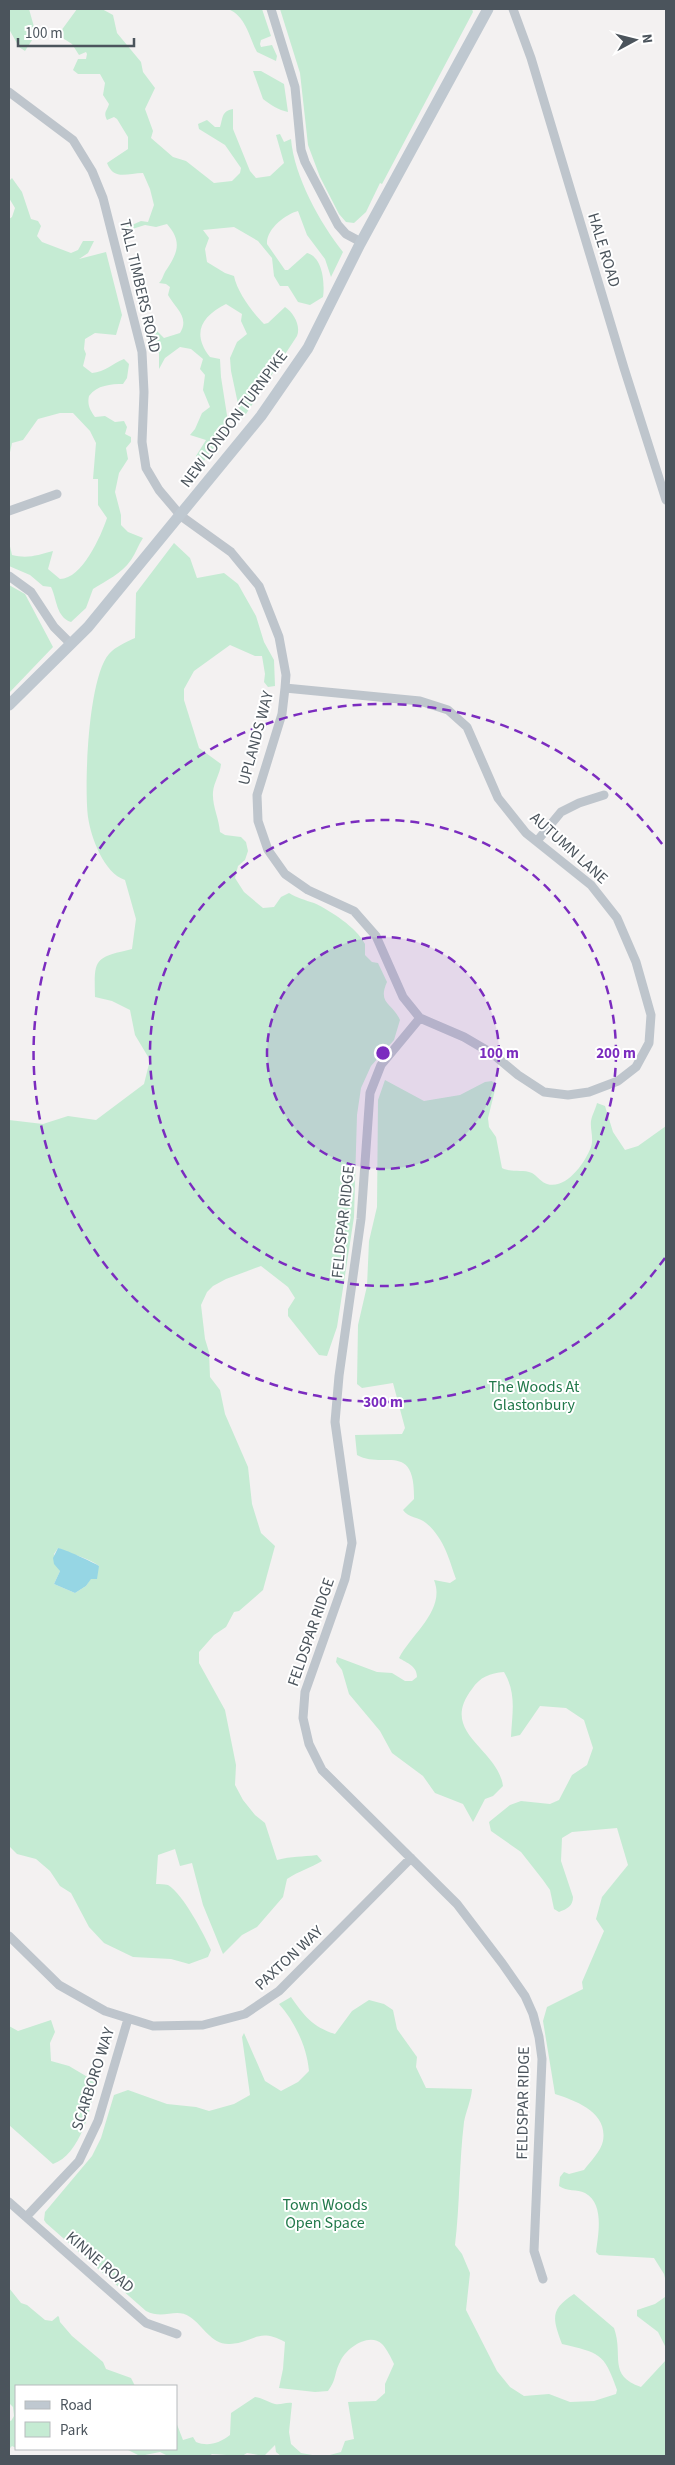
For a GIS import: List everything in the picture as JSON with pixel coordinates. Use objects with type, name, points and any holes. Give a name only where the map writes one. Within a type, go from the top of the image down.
[{"type":"street","points":[[271,9],[295,87],[298,134],[304,162],[338,225],[346,234],[360,242]]},
{"type":"street","name":"NEW LONDON TURNPIKE","points":[[9,705],[88,627],[181,516],[261,416],[308,348],[360,242],[488,9]]},
{"type":"street","name":"HALE ROAD","points":[[513,9],[531,58],[624,368],[666,500]]},
{"type":"street","name":"TALL TIMBERS ROAD","points":[[9,92],[72,140],[92,171],[103,198],[142,352],[144,392],[142,442],[146,468],[159,490],[181,516]]},
{"type":"street","points":[[9,511],[57,494]]},
{"type":"street","name":"UPLANDS WAY","points":[[181,516],[231,552],[259,586],[280,637],[286,675],[282,714],[257,795],[258,821],[268,850],[285,874],[308,890],[354,911],[376,936],[403,997],[420,1018],[464,1037],[493,1054],[518,1075],[544,1092],[568,1095],[589,1092]]},
{"type":"street","points":[[9,576],[31,592],[54,627],[71,644]]},
{"type":"street","name":"AUTUMN LANE","points":[[285,688],[420,700],[448,710],[468,727],[498,798],[526,833],[591,886],[617,918],[636,962],[651,1015],[649,1043],[636,1066],[618,1081],[589,1092]]},
{"type":"street","points":[[537,841],[561,812],[579,803],[604,795]]},
{"type":"street","name":"FELDSPAR RIDGE","points":[[420,1018],[381,1065],[370,1093],[361,1219],[339,1376],[335,1422],[352,1543],[345,1579],[305,1692],[304,1718],[309,1744],[322,1770],[456,1904],[514,1980],[533,2014],[540,2037],[542,2059],[534,2251],[543,2279]]},
{"type":"street","name":"PAXTON WAY","points":[[9,1936],[59,1985],[105,2011],[153,2026],[202,2025],[245,2014],[279,1991],[411,1858]]},
{"type":"street","name":"SCARBORO WAY","points":[[26,2217],[79,2161],[98,2120],[128,2019]]},
{"type":"street","name":"KINNE ROAD","points":[[9,2202],[146,2322],[177,2334]]},
{"type":"green space","points":[[9,9],[29,9],[36,34],[25,51],[19,47],[9,29]]},
{"type":"green space","points":[[77,9],[102,9],[113,15],[117,33],[141,62],[143,72],[155,88],[145,109],[153,131],[151,138],[173,157],[186,161],[214,183],[232,181],[240,173],[241,168],[225,145],[199,129],[198,124],[207,120],[215,127],[220,127],[224,113],[233,109],[233,129],[250,171],[256,178],[270,176],[284,163],[276,135],[280,134],[284,142],[291,139],[297,168],[309,198],[343,252],[331,277],[325,259],[307,235],[298,211],[288,215],[273,228],[267,244],[285,270],[288,270],[307,253],[317,260],[320,265],[324,285],[323,297],[310,305],[298,302],[288,286],[280,286],[274,276],[272,258],[258,241],[234,227],[203,230],[209,238],[205,249],[207,262],[234,276],[250,308],[264,324],[268,323],[285,307],[296,320],[298,332],[244,417],[241,418],[230,358],[237,342],[247,334],[241,321],[242,314],[226,304],[205,320],[200,333],[201,340],[210,357],[220,359],[229,432],[215,446],[198,469],[196,456],[206,440],[190,435],[195,429],[202,413],[210,407],[203,390],[205,375],[200,369],[203,359],[191,349],[180,347],[165,358],[159,369],[159,353],[150,350],[148,337],[157,331],[164,338],[180,333],[183,327],[182,317],[168,295],[170,287],[159,283],[176,252],[175,236],[167,224],[156,227],[145,225],[129,230],[126,227],[127,224],[132,225],[141,221],[148,222],[154,205],[143,173],[117,174],[110,169],[107,163],[128,149],[128,137],[117,119],[114,117],[107,120],[105,113],[109,104],[103,95],[105,83],[100,74],[78,74],[73,70],[78,59],[86,59],[86,52],[79,55],[72,44],[58,35]]},
{"type":"green space","points":[[228,9],[262,9],[271,36],[261,40],[260,44],[261,47],[272,45],[277,56],[276,61],[257,52],[243,22],[234,12]]},
{"type":"green space","points":[[280,9],[472,9],[473,12],[382,184],[380,183],[366,212],[354,223],[346,222],[339,214],[320,177],[308,145],[300,73]]},
{"type":"green space","points":[[253,71],[261,71],[284,84],[288,112],[278,109],[263,99]]},
{"type":"green space","points":[[12,178],[22,192],[31,219],[38,221],[41,226],[37,236],[42,242],[71,253],[78,250],[83,241],[94,241],[88,253],[79,259],[106,252],[122,315],[116,335],[95,333],[85,339],[84,349],[86,354],[83,366],[92,373],[101,371],[124,359],[129,364],[127,378],[123,384],[109,385],[96,389],[89,396],[88,402],[95,417],[105,416],[115,422],[124,421],[127,427],[125,434],[131,437],[131,442],[126,448],[128,459],[119,473],[115,492],[121,515],[121,525],[128,532],[143,538],[127,565],[93,589],[86,608],[71,622],[62,616],[51,587],[43,586],[30,575],[9,566],[9,542],[12,555],[28,557],[53,551],[48,569],[60,579],[68,577],[76,572],[90,555],[107,518],[98,505],[98,479],[93,479],[96,443],[90,431],[73,413],[60,413],[38,419],[23,440],[12,443],[9,457],[9,219],[12,217],[15,208],[9,198],[9,181]]},
{"type":"green space","points":[[174,543],[190,558],[197,578],[224,573],[238,584],[256,616],[264,642],[274,660],[275,686],[268,687],[264,682],[265,674],[262,656],[255,656],[230,645],[194,671],[184,689],[184,700],[199,748],[221,764],[213,792],[220,832],[225,835],[241,837],[246,842],[248,851],[245,860],[238,866],[235,878],[244,892],[263,908],[274,907],[281,897],[289,893],[321,906],[356,932],[365,944],[365,955],[372,962],[378,963],[387,982],[384,989],[385,999],[400,1020],[394,1040],[371,1066],[361,1088],[357,1115],[354,1217],[337,1327],[327,1356],[319,1355],[288,1316],[288,1309],[295,1298],[288,1287],[261,1266],[213,1286],[207,1292],[201,1305],[205,1339],[209,1352],[210,1377],[220,1390],[225,1414],[248,1467],[252,1504],[261,1533],[275,1546],[263,1590],[239,1611],[234,1612],[226,1627],[214,1635],[199,1652],[199,1663],[225,1710],[236,1765],[235,1785],[243,1800],[255,1815],[265,1823],[277,1860],[317,1855],[322,1861],[287,1879],[283,1897],[257,1927],[242,1935],[223,1954],[203,1905],[192,1863],[180,1866],[175,1849],[158,1855],[156,1884],[168,1885],[180,1897],[211,1950],[208,1957],[189,1964],[171,1959],[133,1957],[104,1943],[89,1927],[71,1893],[60,1886],[50,1871],[36,1859],[17,1854],[9,1846],[9,1120],[43,1124],[68,1116],[96,1120],[144,1084],[150,1060],[135,1035],[130,1010],[112,1001],[95,997],[96,967],[103,958],[132,949],[136,919],[125,880],[105,863],[95,844],[88,817],[87,802],[89,732],[96,685],[109,654],[117,647],[135,638],[136,593]],"holes":[[[58,1548],[90,1560],[99,1566],[86,1586],[75,1593],[54,1584],[60,1571],[54,1554]]]},
{"type":"green space","points":[[9,585],[25,594],[53,647],[9,693]]},
{"type":"green space","name":"The Woods At Glastonbury","points":[[385,1080],[424,1101],[460,1095],[485,1082],[492,1081],[496,1086],[488,1118],[489,1127],[496,1137],[502,1168],[532,1173],[547,1184],[554,1185],[568,1179],[584,1160],[592,1144],[591,1121],[597,1103],[605,1106],[613,1132],[625,1150],[638,1146],[666,1126],[666,2282],[664,2274],[654,2258],[599,2255],[596,2252],[599,2220],[595,2204],[585,2193],[559,2186],[560,2177],[564,2172],[569,2174],[584,2170],[592,2160],[602,2145],[603,2131],[601,2122],[589,2109],[555,2094],[543,2021],[547,2007],[583,1989],[582,1982],[604,1931],[596,1919],[602,1897],[628,1865],[617,1828],[572,1832],[562,1838],[561,1861],[573,1897],[569,1907],[559,1912],[554,1909],[550,1890],[543,1880],[521,1852],[491,1831],[489,1822],[510,1805],[521,1801],[550,1804],[559,1800],[572,1775],[587,1765],[593,1748],[584,1720],[566,1708],[540,1706],[520,1735],[511,1737],[512,1696],[511,1688],[504,1672],[494,1673],[478,1681],[463,1704],[462,1717],[466,1729],[473,1740],[499,1773],[503,1786],[493,1796],[485,1799],[473,1822],[463,1804],[435,1793],[423,1776],[392,1753],[380,1731],[349,1694],[342,1670],[336,1662],[337,1657],[377,1672],[392,1673],[405,1681],[412,1681],[417,1677],[417,1673],[411,1665],[399,1658],[432,1611],[436,1591],[434,1580],[450,1583],[456,1579],[442,1542],[437,1535],[426,1523],[408,1515],[403,1510],[414,1499],[413,1481],[409,1469],[403,1463],[396,1460],[367,1459],[357,1455],[355,1435],[402,1434],[405,1428],[393,1383],[362,1388],[357,1384],[358,1325],[367,1286],[369,1241],[377,1207],[378,1100]]},
{"type":"green space","name":"Town Woods Open Space","points":[[291,1997],[310,2020],[321,2028],[335,2034],[352,2011],[369,2000],[384,2004],[393,2010],[397,2029],[417,2057],[416,2067],[426,2088],[472,2089],[464,2122],[455,2245],[462,2254],[470,2273],[466,2310],[497,2371],[510,2387],[524,2396],[549,2394],[570,2402],[594,2401],[616,2394],[617,2390],[604,2361],[592,2352],[562,2344],[555,2316],[560,2305],[574,2294],[614,2328],[617,2338],[620,2370],[630,2382],[641,2387],[666,2360],[666,2456],[326,2456],[341,2452],[345,2441],[354,2439],[348,2402],[376,2401],[385,2393],[385,2384],[394,2364],[382,2344],[371,2340],[358,2343],[352,2347],[340,2362],[333,2383],[328,2391],[315,2392],[279,2388],[283,2369],[285,2342],[276,2338],[262,2336],[238,2343],[223,2343],[213,2338],[185,2314],[158,2314],[146,2311],[46,2223],[44,2220],[45,2212],[92,2156],[101,2138],[114,2095],[128,2090],[167,2104],[196,2107],[209,2111],[234,2104],[250,2095],[242,2037],[244,2033],[265,2081],[281,2091],[298,2082],[309,2071],[306,2053],[295,2027],[279,2004]]},
{"type":"green space","points":[[51,2020],[55,2032],[50,2043],[51,2061],[69,2066],[96,2082],[88,2117],[77,2141],[71,2151],[53,2164],[9,2125],[9,2026],[18,2031]]},
{"type":"green space","points":[[666,2284],[666,2348],[658,2332],[637,2316],[637,2310],[655,2304],[665,2297]]},
{"type":"green space","points":[[9,2288],[21,2303],[27,2305],[45,2320],[52,2321],[58,2316],[60,2322],[72,2336],[103,2362],[106,2369],[131,2378],[134,2385],[15,2385],[15,2448],[12,2446],[9,2449],[9,2420],[11,2421],[14,2416],[13,2407],[9,2403]]},
{"type":"green space","points":[[255,2397],[275,2404],[292,2403],[289,2432],[291,2444],[301,2453],[318,2456],[281,2456],[276,2452],[275,2445],[264,2456],[247,2453],[242,2456],[212,2454],[209,2456],[168,2456],[160,2452],[140,2456],[128,2450],[178,2450],[178,2427],[183,2440],[193,2437],[196,2442],[200,2443],[218,2442],[230,2435],[231,2413]]},
{"type":"water","points":[[58,1548],[99,1566],[97,1579],[91,1579],[86,1586],[75,1593],[54,1584],[60,1571],[54,1564],[53,1558]]}]
